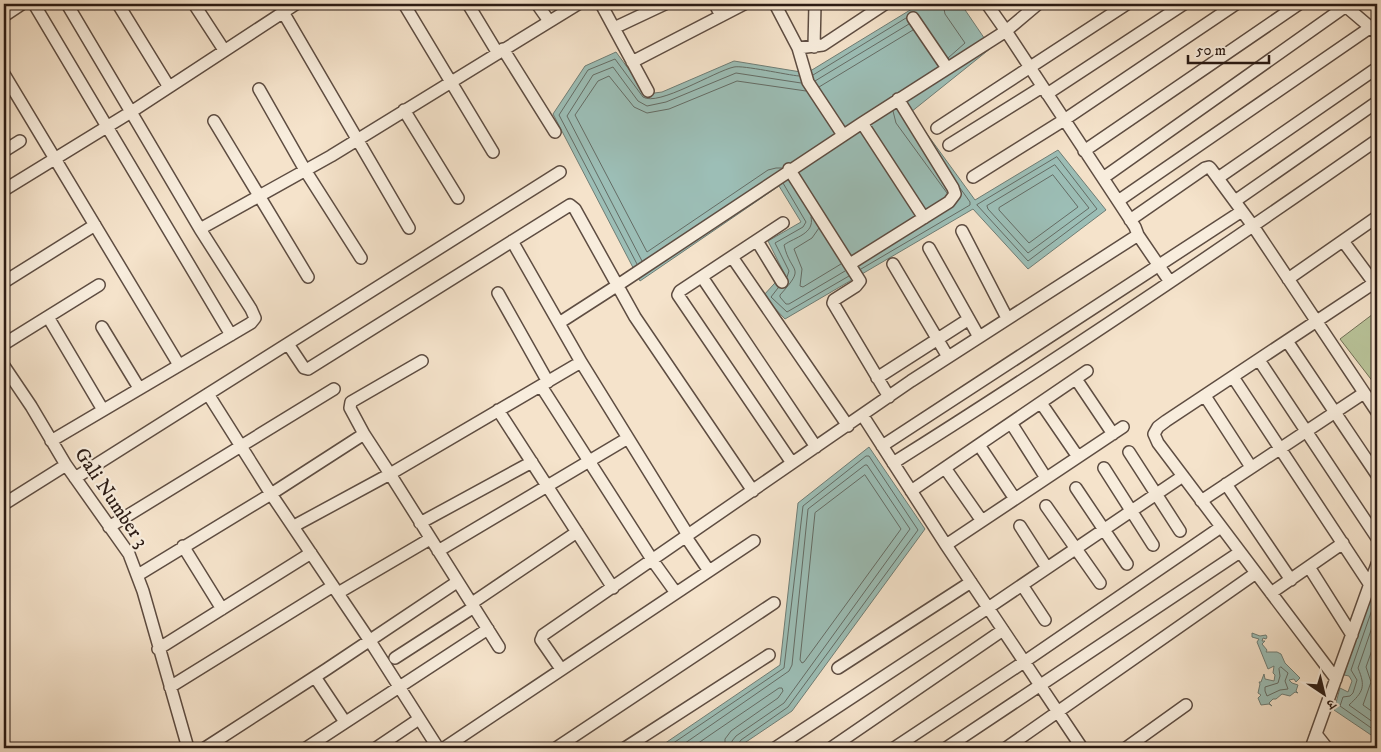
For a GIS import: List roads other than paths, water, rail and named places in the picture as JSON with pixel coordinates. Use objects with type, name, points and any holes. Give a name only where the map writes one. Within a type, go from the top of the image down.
[{"type":"street","points":[[4,16],[22,4]]},
{"type":"street","points":[[34,4],[231,335]]},
{"type":"street","points":[[51,441],[251,323],[254,318],[254,314],[200,229],[67,4]]},
{"type":"street","points":[[118,4],[169,87]]},
{"type":"street","points":[[194,4],[224,50]]},
{"type":"street","points":[[404,4],[493,152]]},
{"type":"street","points":[[468,4],[555,132]]},
{"type":"street","points":[[538,4],[549,21]]},
{"type":"street","points":[[200,229],[356,140],[500,50],[578,4]]},
{"type":"street","points":[[601,4],[648,90]]},
{"type":"street","points":[[614,28],[665,4]]},
{"type":"street","points":[[715,4],[721,16]]},
{"type":"street","points":[[632,62],[744,4]]},
{"type":"street","points":[[776,4],[798,48],[808,82],[843,135]]},
{"type":"street","points":[[798,48],[823,45],[885,4]]},
{"type":"street","points":[[987,4],[1170,282]]},
{"type":"street","points":[[559,322],[618,285],[862,122],[1006,31],[1038,4]]},
{"type":"street","points":[[937,128],[1126,4]]},
{"type":"street","points":[[949,145],[1045,90],[1184,4]]},
{"type":"street","points":[[973,177],[1064,120],[1236,4]]},
{"type":"street","points":[[1084,151],[1299,4]]},
{"type":"street","points":[[1102,178],[1344,5],[1374,30],[1118,201]]},
{"type":"street","points":[[814,47],[818,6]]},
{"type":"street","points":[[4,190],[131,112],[289,7],[356,140],[409,228]]},
{"type":"street","points":[[914,18],[947,68]]},
{"type":"street","points":[[1218,178],[1377,68]]},
{"type":"street","points":[[4,74],[179,365]]},
{"type":"street","points":[[259,89],[305,170],[361,258]]},
{"type":"street","points":[[850,264],[949,202],[955,194],[898,99]]},
{"type":"street","points":[[882,446],[1159,265],[1377,102]]},
{"type":"street","points":[[404,110],[458,198]]},
{"type":"street","points":[[214,121],[308,277]]},
{"type":"street","points":[[862,122],[924,218]]},
{"type":"street","points":[[893,463],[1170,282],[1377,140]]},
{"type":"street","points":[[4,151],[20,141]]},
{"type":"street","points":[[1130,220],[1205,168],[1211,169],[1253,226],[1377,412]]},
{"type":"street","points":[[790,170],[860,281],[856,286],[834,300],[833,303],[889,397]]},
{"type":"street","points":[[75,478],[560,172]]},
{"type":"street","points":[[288,344],[304,368],[308,369],[570,205],[636,317],[753,491]]},
{"type":"street","points":[[1288,279],[1377,217]]},
{"type":"street","points":[[783,223],[678,293],[679,298],[792,463]]},
{"type":"street","points":[[4,282],[95,225]]},
{"type":"street","points":[[962,232],[1007,318]]},
{"type":"street","points":[[561,668],[541,638],[948,357],[1138,235]]},
{"type":"street","points":[[512,241],[581,362],[709,571]]},
{"type":"street","points":[[757,241],[782,282]]},
{"type":"street","points":[[1336,679],[1201,501],[1158,443],[1154,434],[1158,427],[1376,282],[1343,241]]},
{"type":"street","points":[[929,248],[979,337]]},
{"type":"street","points":[[732,257],[848,426]]},
{"type":"street","points":[[893,264],[948,357]]},
{"type":"street","points":[[702,277],[816,447]]},
{"type":"street","points":[[4,344],[99,285]]},
{"type":"street","points":[[498,293],[544,384],[588,461],[676,593]]},
{"type":"street","points":[[48,316],[103,410]]},
{"type":"street","points":[[877,378],[969,319]]},
{"type":"street","points":[[102,327],[139,388]]},
{"type":"street","points":[[1287,341],[1377,475]]},
{"type":"street","points":[[1259,360],[1377,538]]},
{"type":"street","points":[[422,361],[351,402],[350,408],[364,434],[500,647]]},
{"type":"street","points":[[294,526],[390,474],[581,362]]},
{"type":"street","name":"Gali Number 3","points":[[4,366],[75,478],[129,554],[138,575],[188,748]]},
{"type":"street","points":[[911,491],[1087,371]]},
{"type":"street","points":[[1233,377],[1370,585]]},
{"type":"street","points":[[1076,379],[1113,434]]},
{"type":"street","points":[[110,527],[334,389]]},
{"type":"street","points":[[1201,501],[1334,411],[1364,393]]},
{"type":"street","points":[[208,394],[271,494],[336,589],[438,748]]},
{"type":"street","points":[[1205,396],[1251,467]]},
{"type":"street","points":[[1041,402],[1078,457]]},
{"type":"street","points":[[498,410],[613,588]]},
{"type":"street","points":[[863,416],[946,545],[1082,748]]},
{"type":"street","points":[[1011,423],[1046,478]]},
{"type":"street","points":[[946,545],[1123,427]]},
{"type":"street","points":[[138,575],[271,494],[364,434]]},
{"type":"street","points":[[438,551],[628,438]]},
{"type":"street","points":[[979,445],[1015,499]]},
{"type":"street","points":[[1129,452],[1180,531]]},
{"type":"street","points":[[420,523],[532,462]]},
{"type":"street","points":[[4,504],[66,464]]},
{"type":"street","points":[[944,468],[982,521]]},
{"type":"street","points":[[1104,468],[1153,545]]},
{"type":"street","points":[[775,748],[988,608],[1183,476]]},
{"type":"street","points":[[1226,484],[1290,580]]},
{"type":"street","points":[[1076,488],[1126,564]]},
{"type":"street","points":[[1046,506],[1100,583]]},
{"type":"street","points":[[1020,526],[1047,568]]},
{"type":"street","points":[[894,748],[1024,662],[1221,527]]},
{"type":"street","points":[[395,658],[577,532]]},
{"type":"street","points":[[170,687],[336,589],[430,539]]},
{"type":"street","points":[[444,748],[561,668],[754,541]]},
{"type":"street","points":[[1271,593],[1343,543]]},
{"type":"street","points":[[184,546],[222,609]]},
{"type":"street","points":[[946,748],[1240,552]]},
{"type":"street","points":[[158,649],[311,553]]},
{"type":"street","points":[[1311,748],[1377,564]]},
{"type":"street","points":[[1309,567],[1352,635]]},
{"type":"street","points":[[1006,748],[1256,573]]},
{"type":"street","points":[[205,748],[457,582]]},
{"type":"street","points":[[838,668],[971,582]]},
{"type":"street","points":[[1022,585],[1045,620]]},
{"type":"street","points":[[556,748],[774,603]]},
{"type":"street","points":[[306,748],[488,629]]},
{"type":"street","points":[[831,748],[1003,630]]},
{"type":"street","points":[[625,748],[769,655]]},
{"type":"street","points":[[315,677],[345,722]]},
{"type":"street","points":[[1126,748],[1186,705]]},
{"type":"street","points":[[376,748],[419,719]]},
{"type":"street","points":[[1316,734],[1327,748]]},
{"type":"water","points":[[920,4],[961,4],[991,48],[911,112],[975,200],[1058,150],[1106,210],[1028,269],[973,209],[785,319],[763,296],[784,273],[768,241],[801,222],[779,186],[640,281],[553,114],[585,66],[616,52],[647,94],[662,92],[734,61],[807,73]]},
{"type":"water","points":[[869,447],[925,529],[792,711],[743,744],[744,748],[658,748],[780,665],[798,503]]},
{"type":"water","points":[[1371,595],[1377,598],[1377,739],[1334,710],[1340,688],[1348,692],[1352,681],[1349,676],[1344,675]]},
{"type":"water","points":[[1252,633],[1260,636],[1266,635],[1267,637],[1266,639],[1263,638],[1262,641],[1265,641],[1262,644],[1267,650],[1266,652],[1281,654],[1285,663],[1300,678],[1296,682],[1294,679],[1289,680],[1298,685],[1296,691],[1298,693],[1295,692],[1290,696],[1282,694],[1269,703],[1272,706],[1269,704],[1261,705],[1258,698],[1261,695],[1258,693],[1259,682],[1261,682],[1264,674],[1265,679],[1274,681],[1274,666],[1268,669],[1257,642],[1259,639],[1252,637]]}]
